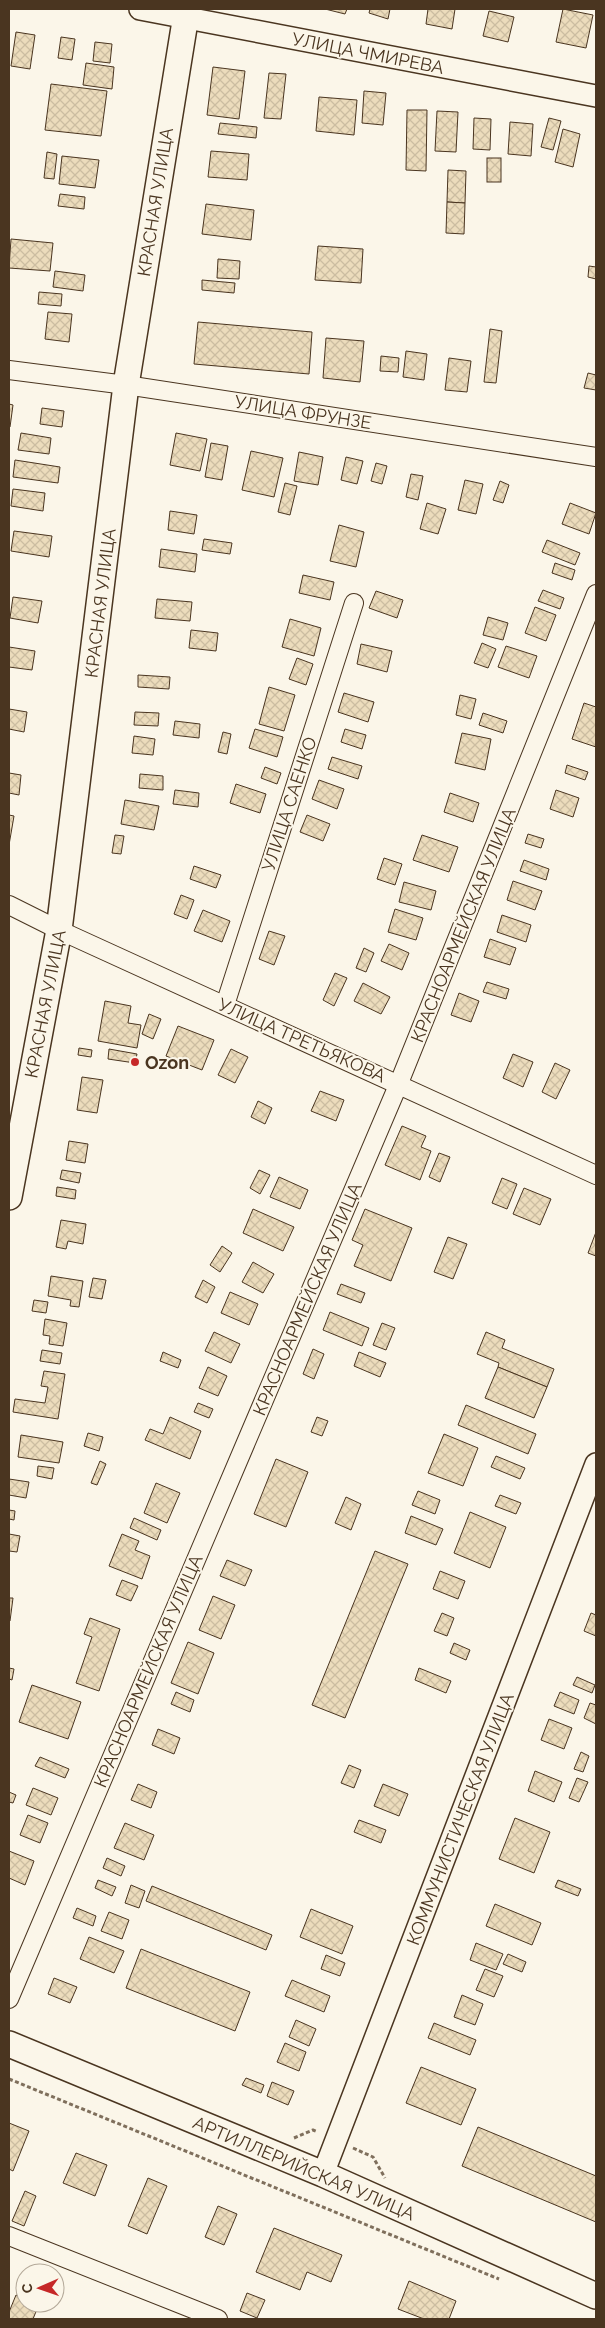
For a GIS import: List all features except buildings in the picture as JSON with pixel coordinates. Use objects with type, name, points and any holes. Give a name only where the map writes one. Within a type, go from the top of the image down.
[{"type":"main road","name":"КРАСНАЯ УЛИЦА","points":[[9,1197],[59,930],[126,385],[186,13]]},
{"type":"main road","name":"АРТИЛЛЕРИЙСКАЯ УЛИЦА","points":[[9,2044],[323,2174],[596,2296]]},
{"type":"street","name":"УЛИЦА ЧМИРЕВА","points":[[140,9],[186,13],[596,96]]},
{"type":"street","name":"УЛИЦА ФРУНЗЕ","points":[[9,370],[126,385],[596,457]]},
{"type":"street","name":"КРАСНОАРМЕЙСКАЯ УЛИЦА","points":[[9,1999],[398,1084],[596,594]]},
{"type":"street","name":"УЛИЦА САЕНКО","points":[[225,1005],[354,603]]},
{"type":"street","name":"УЛИЦА ТРЕТЬЯКОВА","points":[[9,905],[59,930],[596,1174]]},
{"type":"street","name":"КОММУНИСТИЧЕСКАЯ УЛИЦА","points":[[323,2174],[596,1464]]},
{"type":"street","points":[[9,2236],[218,2319]]},
{"type":"path","points":[[9,2079],[508,2283]]},
{"type":"place","name":"Ozon","points":[[135,1062]]}]
